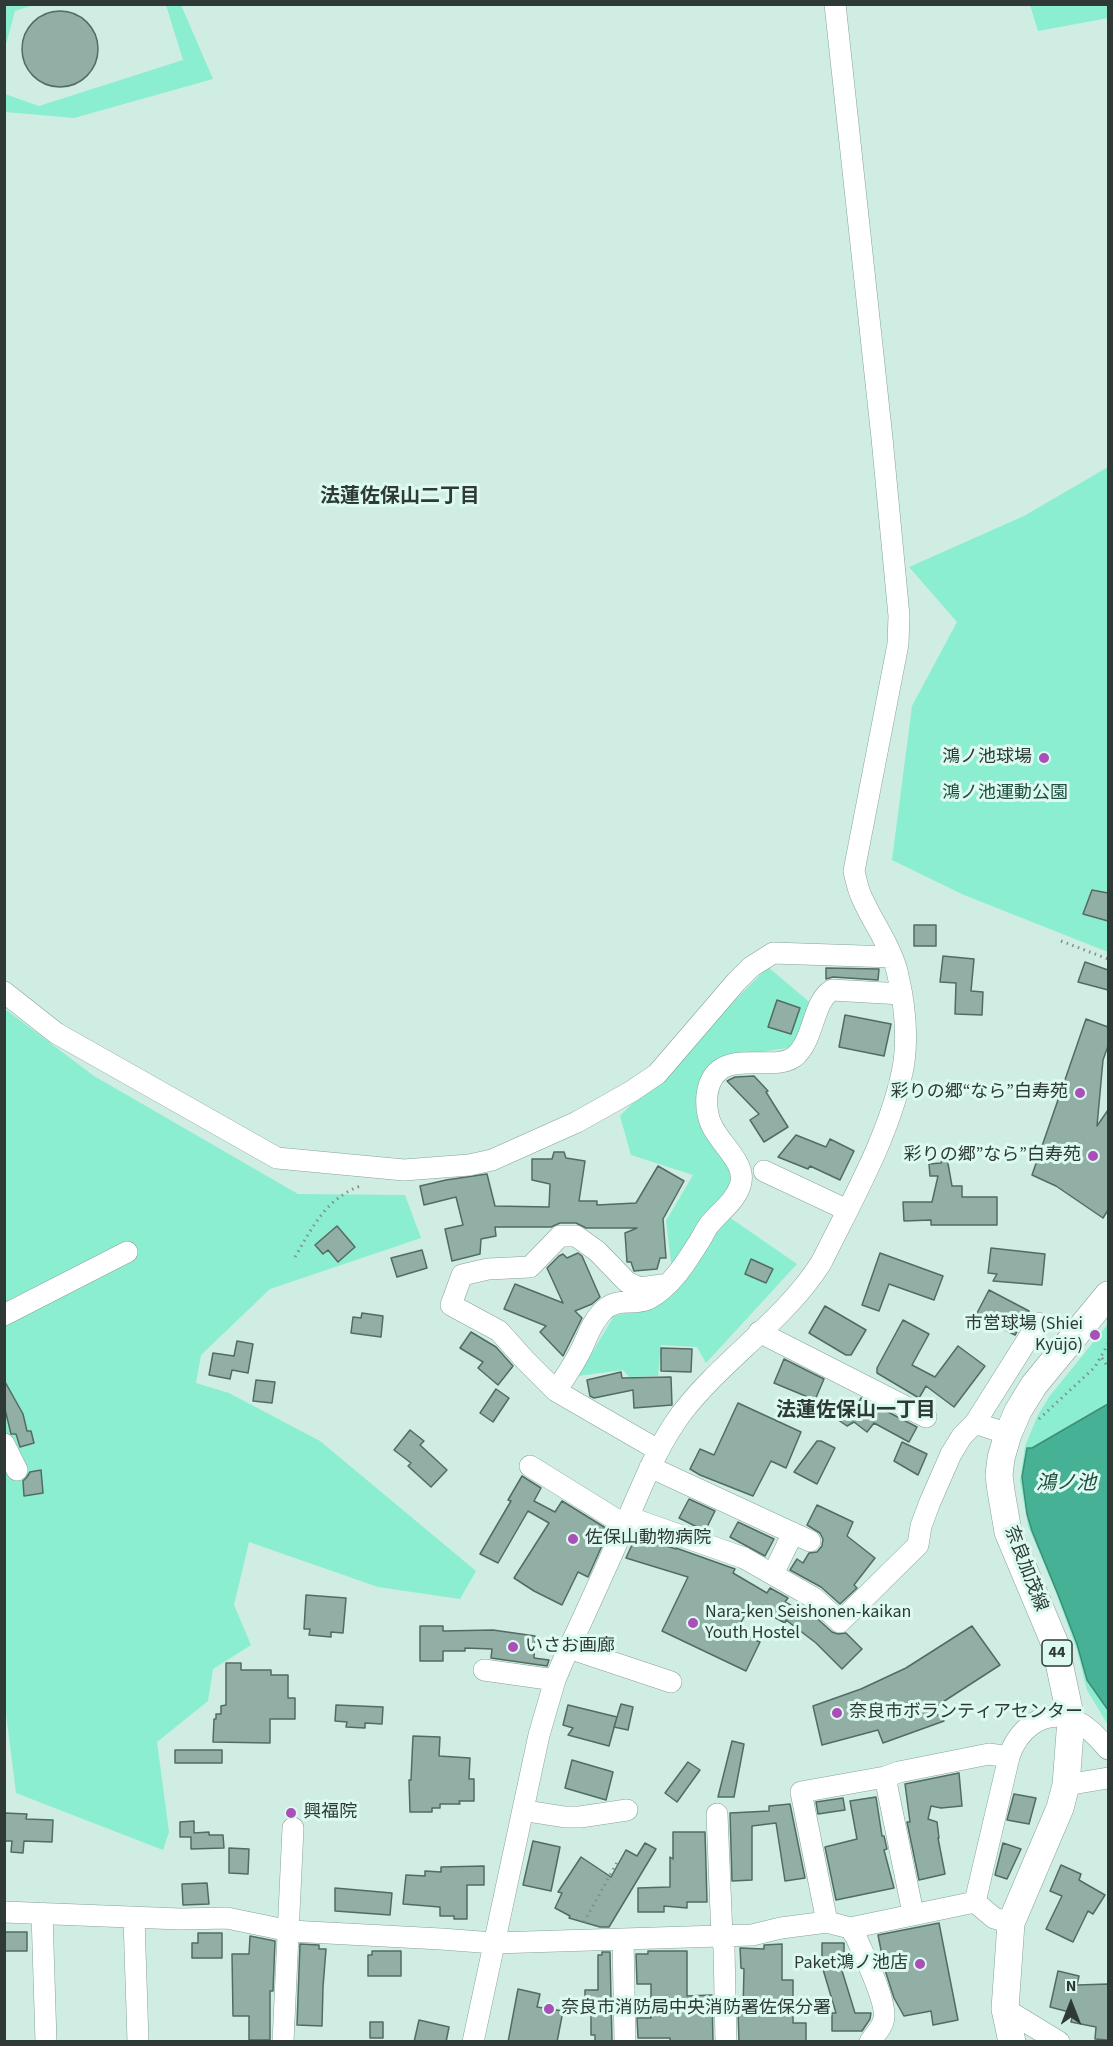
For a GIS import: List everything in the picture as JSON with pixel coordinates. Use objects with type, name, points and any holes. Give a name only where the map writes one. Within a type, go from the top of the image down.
[{"type":"main road","name":"奈良加茂線","points":[[1012,2042],[1005,2009],[1011,1923],[1060,1808],[1066,1785],[1071,1719],[1055,1644],[1008,1532],[999,1475],[1001,1458],[1018,1411],[1035,1385],[1108,1295]]},
{"type":"street","points":[[473,2042],[539,1735],[555,1680],[569,1648],[654,1459],[681,1414],[719,1370],[791,1303],[821,1263],[881,1137],[900,1082],[906,1042],[902,993],[892,957],[861,897],[854,872],[898,644],[899,616],[835,4]]},
{"type":"street","points":[[4,992],[56,1033],[277,1158],[404,1170],[469,1165],[492,1160],[577,1122],[632,1091],[657,1074],[751,967],[773,953],[892,957]]},
{"type":"street","points":[[556,1391],[581,1349],[593,1323],[602,1311],[620,1302],[647,1300],[671,1281],[708,1226],[732,1200],[740,1186],[740,1172],[737,1164],[712,1126],[706,1107],[708,1087],[718,1071],[726,1066],[786,1060],[794,1057],[809,1035],[823,999],[832,990],[902,993]]},
{"type":"street","points":[[764,1171],[847,1210]]},
{"type":"street","points":[[665,1285],[640,1288],[627,1282],[597,1251],[576,1236],[560,1236],[530,1267],[488,1269],[462,1275],[451,1305],[499,1331],[556,1391],[654,1459],[802,1537],[772,1574]]},
{"type":"street","points":[[4,1316],[127,1252]]},
{"type":"street","points":[[530,1466],[626,1521],[744,1558],[814,1598],[840,1622],[918,1545],[921,1526],[951,1454],[962,1436],[975,1423],[1038,1323]]},
{"type":"street","points":[[759,1332],[926,1417]]},
{"type":"street","points":[[975,1423],[1008,1434]]},
{"type":"street","points":[[4,1444],[17,1470]]},
{"type":"street","points":[[569,1648],[671,1682]]},
{"type":"street","points":[[484,1670],[555,1680]]},
{"type":"street","points":[[975,1902],[1012,1746],[1026,1727],[1053,1716],[1071,1719],[1096,1736],[1108,1749]]},
{"type":"street","points":[[826,1922],[801,1792],[885,1777],[899,1772],[989,1754],[1009,1757]]},
{"type":"street","points":[[885,1777],[913,1913]]},
{"type":"street","points":[[1066,1785],[1108,1779]]},
{"type":"street","points":[[532,1812],[580,1817],[627,1810]]},
{"type":"street","points":[[717,1814],[726,2042]]},
{"type":"street","points":[[284,2042],[293,1828]]},
{"type":"street","points":[[4,1912],[134,1918],[227,1918],[290,1931],[494,1943],[722,1937],[752,1935],[781,1928],[826,1922],[850,1928],[913,1913],[975,1902]]},
{"type":"street","points":[[975,1902],[994,1918],[1011,1923]]},
{"type":"street","points":[[42,1913],[46,2042]]},
{"type":"street","points":[[134,1918],[138,2042]]},
{"type":"street","points":[[850,1928],[882,1997],[885,2014],[884,2021],[870,2042]]},
{"type":"street","points":[[623,1939],[625,2042]]},
{"type":"street","points":[[1005,2009],[1059,2042]]},
{"type":"path","points":[[1061,941],[1108,959]]},
{"type":"path","points":[[295,1257],[320,1214],[350,1189],[372,1182]]},
{"type":"path","points":[[1039,1419],[1095,1367],[1108,1344]]},
{"type":"path","points":[[1102,1358],[1108,1366]]},
{"type":"path","points":[[573,1942],[619,1859]]},
{"type":"green space","points":[[5,4],[33,5],[15,11],[5,48]]},
{"type":"green space","points":[[166,5],[181,5],[213,79],[74,118],[5,112],[5,94],[39,106],[183,60]]},
{"type":"green space","points":[[1030,5],[1108,5],[1108,18],[1038,31]]},
{"type":"green space","name":"鴻ノ池運動公園","points":[[1108,467],[1108,952],[964,895],[892,860],[912,706],[957,622],[909,567],[1024,516]]},
{"type":"green space","points":[[768,967],[814,1006],[793,1047],[735,1056],[700,1093],[734,1174],[735,1183],[672,1270],[666,1221],[693,1175],[631,1155],[620,1116]]},
{"type":"green space","points":[[5,1009],[94,1076],[298,1194],[405,1195],[421,1238],[270,1289],[201,1355],[196,1383],[229,1393],[320,1441],[476,1571],[460,1599],[378,1587],[249,1542],[234,1605],[251,1645],[213,1669],[208,1701],[157,1742],[169,1832],[163,1850],[16,1793],[5,1713]]},
{"type":"green space","points":[[729,1217],[797,1264],[706,1363],[697,1347],[661,1345],[658,1376],[629,1377],[623,1370],[578,1376],[614,1316],[646,1308],[711,1232]]},
{"type":"green space","name":"鴻ノ池","points":[[1108,1324],[1108,1725],[1087,1690],[1077,1650],[1028,1526],[1020,1481],[1025,1446],[1038,1415],[1049,1397]]},
{"type":"water","name":"鴻ノ池","points":[[1108,1404],[1108,1710],[1087,1680],[1077,1644],[1032,1531],[1027,1514],[1022,1477],[1027,1448],[1032,1448]]},
{"type":"building","points":[[60,11],[75,14],[87,22],[95,34],[98,49],[95,64],[87,76],[75,84],[60,87],[45,84],[33,76],[25,64],[22,49],[25,34],[33,22],[45,14]]},
{"type":"building","points":[[1092,890],[1108,893],[1108,921],[1083,914]]},
{"type":"building","points":[[914,925],[936,925],[936,946],[914,946]]},
{"type":"building","points":[[943,956],[974,959],[971,991],[983,992],[982,1015],[955,1014],[956,983],[940,982]]},
{"type":"building","points":[[1085,962],[1108,970],[1108,990],[1078,982]]},
{"type":"building","points":[[826,968],[879,969],[878,980],[833,977],[826,979]]},
{"type":"building","points":[[777,1000],[800,1008],[791,1034],[768,1027]]},
{"type":"building","points":[[845,1015],[891,1024],[884,1056],[839,1047]]},
{"type":"building","name":"彩りの郷“なら”白寿苑","points":[[1086,1019],[1108,1027],[1108,1046],[1103,1060],[1097,1126],[1108,1110],[1108,1210],[1103,1218],[1056,1186],[1032,1175]]},
{"type":"building","points":[[754,1076],[768,1091],[766,1092],[788,1127],[764,1142],[750,1120],[759,1114],[727,1081],[735,1077]]},
{"type":"building","points":[[796,1135],[826,1147],[830,1139],[854,1151],[840,1180],[810,1166],[808,1169],[778,1157]]},
{"type":"building","points":[[945,1147],[952,1186],[962,1186],[962,1197],[997,1197],[997,1225],[931,1225],[931,1220],[904,1221],[903,1202],[932,1202],[938,1176],[930,1176],[929,1164],[941,1163]]},
{"type":"building","points":[[554,1152],[564,1152],[566,1158],[585,1161],[579,1201],[597,1201],[597,1205],[636,1203],[658,1166],[684,1181],[663,1219],[666,1258],[660,1258],[657,1269],[634,1271],[631,1262],[627,1262],[625,1233],[637,1228],[586,1228],[576,1223],[560,1223],[551,1227],[495,1227],[496,1236],[481,1239],[480,1254],[452,1261],[445,1229],[463,1225],[456,1197],[424,1205],[420,1186],[487,1174],[495,1206],[549,1207],[550,1184],[532,1180],[532,1159],[552,1159]]},
{"type":"building","points":[[337,1226],[355,1247],[338,1262],[328,1250],[323,1254],[315,1245]]},
{"type":"building","points":[[991,1248],[1045,1254],[1042,1285],[993,1281],[997,1274],[988,1273]]},
{"type":"building","points":[[422,1250],[427,1268],[397,1277],[391,1258]]},
{"type":"building","points":[[578,1253],[582,1256],[600,1297],[592,1304],[575,1311],[582,1318],[563,1356],[540,1332],[546,1326],[504,1309],[515,1284],[563,1303],[547,1268],[563,1254],[567,1258]]},
{"type":"building","points":[[880,1253],[943,1276],[934,1300],[889,1284],[879,1311],[862,1305]]},
{"type":"building","points":[[751,1259],[773,1269],[766,1283],[745,1274]]},
{"type":"building","points":[[989,1290],[1029,1311],[1015,1335],[976,1315]]},
{"type":"building","points":[[825,1306],[866,1330],[851,1355],[846,1355],[809,1333]]},
{"type":"building","points":[[362,1313],[383,1316],[381,1337],[351,1333],[353,1317],[361,1318]]},
{"type":"building","points":[[903,1320],[929,1334],[912,1365],[935,1377],[958,1346],[985,1366],[954,1407],[926,1386],[919,1398],[877,1373],[877,1368]]},
{"type":"building","points":[[471,1332],[496,1347],[513,1366],[498,1385],[478,1368],[483,1362],[460,1348]]},
{"type":"building","points":[[237,1341],[253,1344],[248,1373],[232,1370],[230,1379],[209,1375],[213,1353],[234,1356]]},
{"type":"building","points":[[661,1348],[692,1349],[691,1372],[661,1371]]},
{"type":"building","points":[[784,1359],[824,1379],[815,1400],[774,1383]]},
{"type":"building","points":[[621,1372],[622,1378],[671,1377],[672,1405],[634,1408],[633,1390],[594,1398],[590,1396],[587,1380]]},
{"type":"building","points":[[4,1380],[23,1414],[27,1431],[31,1431],[34,1443],[20,1447],[16,1434],[11,1434],[4,1405]]},
{"type":"building","points":[[256,1380],[275,1382],[272,1403],[253,1401]]},
{"type":"building","points":[[496,1389],[509,1398],[493,1422],[480,1413]]},
{"type":"building","points":[[861,1398],[917,1427],[909,1442],[874,1423],[867,1432],[854,1422],[847,1426],[834,1417],[847,1400],[858,1404]]},
{"type":"building","points":[[738,1403],[801,1432],[786,1468],[771,1461],[753,1496],[690,1469],[700,1449],[714,1455]]},
{"type":"building","points":[[410,1430],[424,1441],[420,1445],[447,1470],[431,1487],[408,1466],[411,1463],[394,1450]]},
{"type":"building","points":[[817,1441],[835,1448],[817,1484],[794,1472]]},
{"type":"building","points":[[902,1442],[927,1454],[918,1475],[894,1461]]},
{"type":"building","points":[[41,1470],[43,1493],[24,1496],[23,1481],[30,1472]]},
{"type":"building","points":[[522,1476],[541,1488],[534,1501],[555,1512],[562,1501],[609,1530],[588,1577],[578,1572],[562,1605],[514,1578],[549,1523],[528,1511],[498,1563],[480,1554],[511,1501],[508,1500]]},
{"type":"building","points":[[689,1499],[715,1511],[705,1531],[679,1518]]},
{"type":"building","points":[[817,1505],[853,1522],[847,1536],[875,1558],[854,1585],[857,1588],[840,1604],[821,1587],[790,1570],[797,1559],[803,1563],[809,1553],[817,1552],[822,1546],[823,1539],[820,1533],[807,1525]]},
{"type":"building","points":[[738,1522],[774,1539],[765,1556],[730,1537]]},
{"type":"building","points":[[636,1536],[735,1569],[733,1573],[767,1593],[770,1588],[788,1598],[785,1602],[808,1615],[810,1612],[832,1632],[846,1633],[862,1649],[842,1669],[816,1643],[786,1620],[785,1623],[751,1605],[736,1631],[760,1642],[746,1671],[662,1631],[688,1577],[626,1558]]},
{"type":"building","points":[[306,1595],[346,1598],[343,1633],[331,1632],[331,1637],[309,1635],[310,1629],[304,1629]]},
{"type":"building","points":[[420,1626],[443,1626],[443,1631],[493,1630],[535,1636],[534,1658],[549,1660],[547,1666],[491,1658],[492,1649],[465,1648],[465,1651],[443,1651],[443,1661],[420,1661]]},
{"type":"building","points":[[972,1626],[1000,1665],[932,1709],[944,1721],[883,1743],[878,1730],[822,1745],[813,1706],[861,1689],[906,1668]]},
{"type":"building","points":[[226,1663],[241,1663],[241,1670],[271,1670],[271,1675],[288,1675],[288,1698],[295,1698],[295,1719],[270,1719],[270,1743],[213,1742],[214,1719],[216,1719],[216,1714],[221,1714],[221,1706],[226,1705]]},
{"type":"building","points":[[621,1704],[633,1707],[628,1730],[614,1727]]},
{"type":"building","points":[[336,1705],[383,1707],[382,1724],[365,1723],[365,1728],[346,1727],[347,1722],[335,1721]]},
{"type":"building","points":[[568,1705],[617,1717],[609,1746],[568,1735],[573,1728],[563,1725]]},
{"type":"building","points":[[413,1736],[440,1737],[439,1756],[470,1758],[469,1779],[474,1779],[474,1801],[440,1804],[440,1808],[432,1808],[432,1812],[410,1812],[409,1780],[411,1780]]},
{"type":"building","points":[[732,1741],[744,1744],[734,1797],[718,1797]]},
{"type":"building","points":[[175,1750],[222,1750],[222,1763],[175,1763]]},
{"type":"building","points":[[572,1760],[613,1772],[606,1800],[565,1788]]},
{"type":"building","points":[[688,1762],[700,1770],[677,1802],[665,1793]]},
{"type":"building","points":[[959,1773],[962,1806],[941,1808],[931,1806],[928,1819],[937,1822],[945,1874],[919,1880],[907,1822],[910,1822],[905,1784]]},
{"type":"building","points":[[1014,1794],[1036,1798],[1029,1824],[1007,1820]]},
{"type":"building","points":[[876,1797],[882,1836],[884,1836],[887,1849],[884,1850],[894,1888],[836,1900],[825,1847],[857,1839],[850,1801]]},
{"type":"building","points":[[843,1798],[845,1810],[818,1814],[816,1802]]},
{"type":"building","points":[[790,1804],[805,1878],[785,1881],[776,1823],[752,1826],[752,1880],[732,1881],[730,1813],[769,1811],[769,1806]]},
{"type":"building","points":[[4,1813],[27,1814],[26,1819],[53,1820],[52,1842],[24,1841],[23,1853],[11,1852],[12,1841],[4,1841]]},
{"type":"building","points":[[194,1821],[194,1833],[209,1832],[209,1835],[223,1835],[224,1848],[191,1849],[191,1837],[180,1837],[180,1822]]},
{"type":"building","points":[[673,1832],[705,1832],[707,1902],[687,1902],[687,1908],[664,1906],[664,1912],[638,1912],[638,1888],[670,1887]]},
{"type":"building","points":[[533,1841],[560,1847],[551,1891],[523,1885]]},
{"type":"building","points":[[645,1843],[656,1849],[609,1927],[600,1927],[569,1918],[570,1916],[555,1908],[562,1893],[558,1892],[581,1857],[611,1877],[626,1850],[637,1856]]},
{"type":"building","points":[[1003,1843],[1021,1849],[1007,1879],[995,1875]]},
{"type":"building","points":[[229,1848],[249,1849],[248,1874],[229,1873]]},
{"type":"building","points":[[1061,1865],[1081,1874],[1079,1880],[1105,1895],[1093,1914],[1088,1911],[1073,1942],[1046,1929],[1062,1896],[1050,1891]]},
{"type":"building","points":[[484,1866],[484,1885],[467,1885],[467,1919],[440,1916],[440,1907],[403,1904],[406,1875],[425,1876],[425,1871],[441,1872],[441,1867]]},
{"type":"building","points":[[207,1883],[209,1904],[183,1905],[182,1884]]},
{"type":"building","points":[[335,1888],[392,1893],[390,1915],[335,1911]]},
{"type":"building","points":[[939,1923],[958,2020],[933,2025],[931,2011],[904,2016],[894,1998],[885,1970],[878,1935]]},
{"type":"building","points":[[4,1932],[27,1932],[27,1951],[4,1951]]},
{"type":"building","points":[[198,1933],[222,1933],[222,1958],[192,1958],[192,1943],[198,1943]]},
{"type":"building","points":[[250,1936],[275,1941],[273,1991],[270,1991],[270,2040],[249,2040],[249,2016],[233,2016],[232,1954],[249,1954]]},
{"type":"building","points":[[822,1943],[844,1943],[844,1961],[839,1961],[855,2013],[871,2013],[862,2031],[832,2031],[832,2013],[836,2013],[822,1966]]},
{"type":"building","points":[[300,1944],[319,1945],[319,1949],[326,1949],[322,2026],[297,2025]]},
{"type":"building","points":[[782,1944],[782,1980],[793,1980],[793,2023],[806,2023],[806,2042],[739,2042],[738,2010],[743,2010],[744,1969],[741,1968],[740,1948],[764,1949],[764,1945]]},
{"type":"building","points":[[372,1951],[401,1951],[401,1976],[368,1976],[368,1955],[372,1955]]},
{"type":"building","points":[[648,1951],[687,1951],[687,1996],[712,1995],[713,2042],[670,2042],[670,2038],[638,2038],[637,2018],[651,2018],[651,1984],[637,1984],[636,1954],[648,1954]]},
{"type":"building","points":[[602,1952],[610,1952],[612,2042],[595,2042],[595,2035],[591,2035],[591,2010],[585,2010],[585,1990],[598,1990],[598,1955],[602,1955]]},
{"type":"building","points":[[1058,1971],[1079,1976],[1077,1985],[1108,1984],[1108,2040],[1095,2039],[1096,2027],[1071,2022],[1073,2013],[1050,2007]]},
{"type":"building","points":[[518,1989],[540,1994],[537,2007],[563,2011],[557,2042],[508,2042]]},
{"type":"building","points":[[419,2020],[449,2027],[446,2042],[414,2042]]},
{"type":"building","points":[[370,2022],[383,2022],[383,2038],[370,2038]]},
{"type":"place","name":"鴻ノ池球場","points":[[1044,758]]},
{"type":"place","name":"彩りの郷“なら”白寿苑","points":[[1080,1093]]},
{"type":"place","name":"彩りの郷”なら”白寿苑","points":[[1093,1156]]},
{"type":"place","name":"市営球場 (Shiei Kyūjō)","points":[[1095,1335]]},
{"type":"place","name":"佐保山動物病院","points":[[573,1539]]},
{"type":"place","name":"Nara-ken Seishonen-kaikan Youth Hostel","points":[[693,1623]]},
{"type":"place","name":"いさお画廊","points":[[513,1647]]},
{"type":"place","name":"奈良市ボランティアセンター","points":[[837,1713]]},
{"type":"place","name":"興福院","points":[[291,1813]]},
{"type":"place","name":"Paket鴻ノ池店","points":[[920,1964]]},
{"type":"place","name":"奈良市消防局中央消防署佐保分署","points":[[549,2009]]},
{"type":"district","name":"法蓮佐保山二丁目","points":[[400,498]]},
{"type":"district","name":"法蓮佐保山一丁目","points":[[856,1412]]}]
